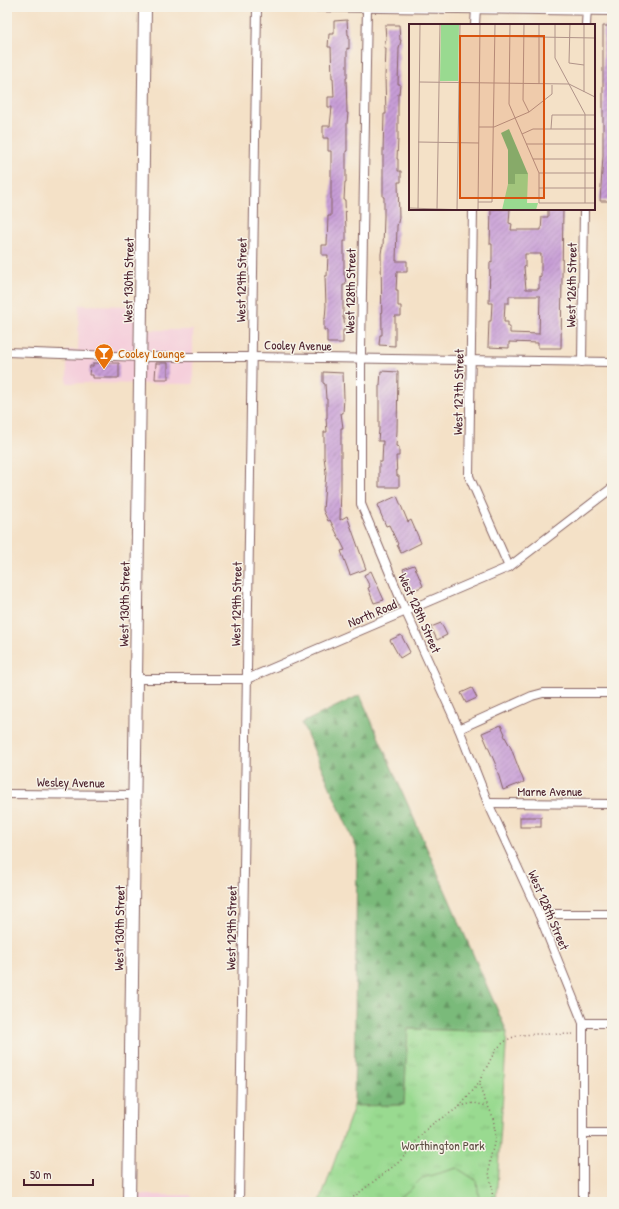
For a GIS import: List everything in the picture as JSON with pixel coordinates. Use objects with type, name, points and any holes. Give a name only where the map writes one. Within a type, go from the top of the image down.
[{"type":"main road","name":"West 130th Street","points":[[129,1202],[145,7]]},
{"type":"street","name":"West 129th Street","points":[[239,1202],[251,356],[258,7]]},
{"type":"street","points":[[305,7],[587,9],[612,11]]},
{"type":"street","name":"West 128th Street","points":[[367,8],[361,358],[361,504],[406,612],[459,729],[488,803],[539,914],[583,1023],[583,1202]]},
{"type":"street","points":[[476,8],[476,24]]},
{"type":"street","points":[[586,24],[587,9]]},
{"type":"street","name":"West 127th Street","points":[[473,210],[469,476],[510,567]]},
{"type":"street","name":"West 126th Street","points":[[582,362],[584,210]]},
{"type":"street","name":"Cooley Avenue","points":[[7,352],[141,356],[251,356],[471,361],[612,362]]},
{"type":"street","name":"North Road","points":[[137,679],[247,679],[510,567],[612,488]]},
{"type":"street","points":[[459,729],[532,696],[543,693],[612,693]]},
{"type":"street","name":"Wesley Avenue","points":[[7,794],[135,795]]},
{"type":"street","name":"Marne Avenue","points":[[488,803],[612,804]]},
{"type":"street","points":[[539,914],[612,914]]},
{"type":"street","points":[[583,1023],[612,1023]]},
{"type":"street","points":[[583,1133],[612,1133]]},
{"type":"path","points":[[346,1202],[399,1162],[429,1127],[459,1106],[470,1095],[479,1083],[492,1054],[499,1046],[513,1037],[524,1035],[575,1034]]},
{"type":"path","points":[[479,1083],[481,1093],[493,1118],[495,1132],[495,1144],[489,1164],[489,1173],[493,1185],[491,1202]]},
{"type":"path","points":[[459,1106],[474,1103],[487,1106]]},
{"type":"shaded area","points":[[79,305],[146,306],[146,330],[193,330],[193,384],[67,383],[67,350],[78,350]]},
{"type":"shaded area","points":[[132,1195],[191,1195],[192,1202],[132,1202]]},
{"type":"green space","points":[[360,695],[507,1032],[408,1029],[404,1105],[354,1106],[357,849],[302,723]]},
{"type":"green space","name":"Worthington Park","points":[[408,1029],[507,1032],[496,1202],[320,1202],[354,1106],[404,1105]]},
{"type":"green space","points":[[457,1168],[477,1181],[478,1202],[393,1202],[412,1188],[422,1178]]},
{"type":"building","points":[[347,20],[349,35],[346,78],[348,113],[344,200],[346,241],[344,241],[344,275],[346,285],[343,285],[343,318],[345,330],[343,330],[343,343],[327,343],[327,330],[324,330],[324,319],[326,306],[325,276],[327,276],[328,255],[322,255],[322,245],[327,245],[328,216],[331,216],[331,151],[328,151],[328,138],[323,138],[323,126],[330,126],[332,107],[328,107],[328,97],[334,97],[331,47],[328,47],[329,34],[334,34],[334,21]]},
{"type":"building","points":[[385,25],[399,25],[401,40],[399,49],[398,84],[400,84],[398,94],[397,159],[398,171],[401,171],[401,182],[398,182],[399,218],[397,226],[396,261],[407,261],[407,272],[397,272],[396,290],[398,290],[398,306],[401,306],[401,316],[395,316],[395,346],[379,345],[380,335],[382,335],[381,254],[383,247],[384,216],[384,114],[386,114],[386,48],[384,48],[386,39]]},
{"type":"building","points":[[603,26],[612,26],[612,201],[600,201],[603,156]]},
{"type":"building","points":[[491,210],[510,210],[509,223],[512,224],[511,230],[541,230],[542,217],[548,217],[548,210],[563,210],[561,348],[538,348],[538,343],[509,342],[509,348],[488,347],[489,321],[491,321],[492,303],[489,303],[492,244],[490,244]],"holes":[[[525,254],[541,254],[541,277],[539,276],[539,289],[526,289],[524,267]],[[509,296],[540,296],[539,334],[510,333],[508,322],[504,322],[505,303],[509,303]]]},
{"type":"building","name":"Cooley Lounge","points":[[93,363],[119,363],[119,378],[93,378],[93,375],[89,375],[90,366],[93,366]]},
{"type":"building","points":[[156,363],[168,363],[168,379],[155,379]]},
{"type":"building","points":[[381,371],[398,372],[396,446],[399,447],[399,456],[396,456],[399,487],[379,487],[379,462],[382,462],[383,441],[378,441],[379,385]]},
{"type":"building","points":[[323,372],[343,373],[344,398],[343,413],[341,413],[343,428],[341,428],[340,520],[347,516],[366,569],[350,575],[341,551],[345,550],[330,520],[328,521],[323,510],[326,472],[324,457],[324,432],[327,432],[327,399],[325,384],[323,383]]},
{"type":"building","points":[[397,496],[408,522],[411,520],[421,543],[401,553],[389,525],[386,526],[377,505]]},
{"type":"building","points":[[414,565],[423,586],[413,591],[403,569]]},
{"type":"building","points":[[371,571],[384,600],[374,603],[368,588],[370,587],[364,575]]},
{"type":"building","points":[[441,623],[447,635],[437,640],[431,627]]},
{"type":"building","points":[[401,635],[410,652],[400,658],[390,640]]},
{"type":"building","points":[[472,688],[477,698],[466,703],[461,693]]},
{"type":"building","points":[[501,725],[524,782],[503,790],[495,763],[482,733]]},
{"type":"building","points":[[520,817],[541,817],[541,827],[520,827]]},
{"type":"place","name":"Cooley Lounge","points":[[104,370]]}]
